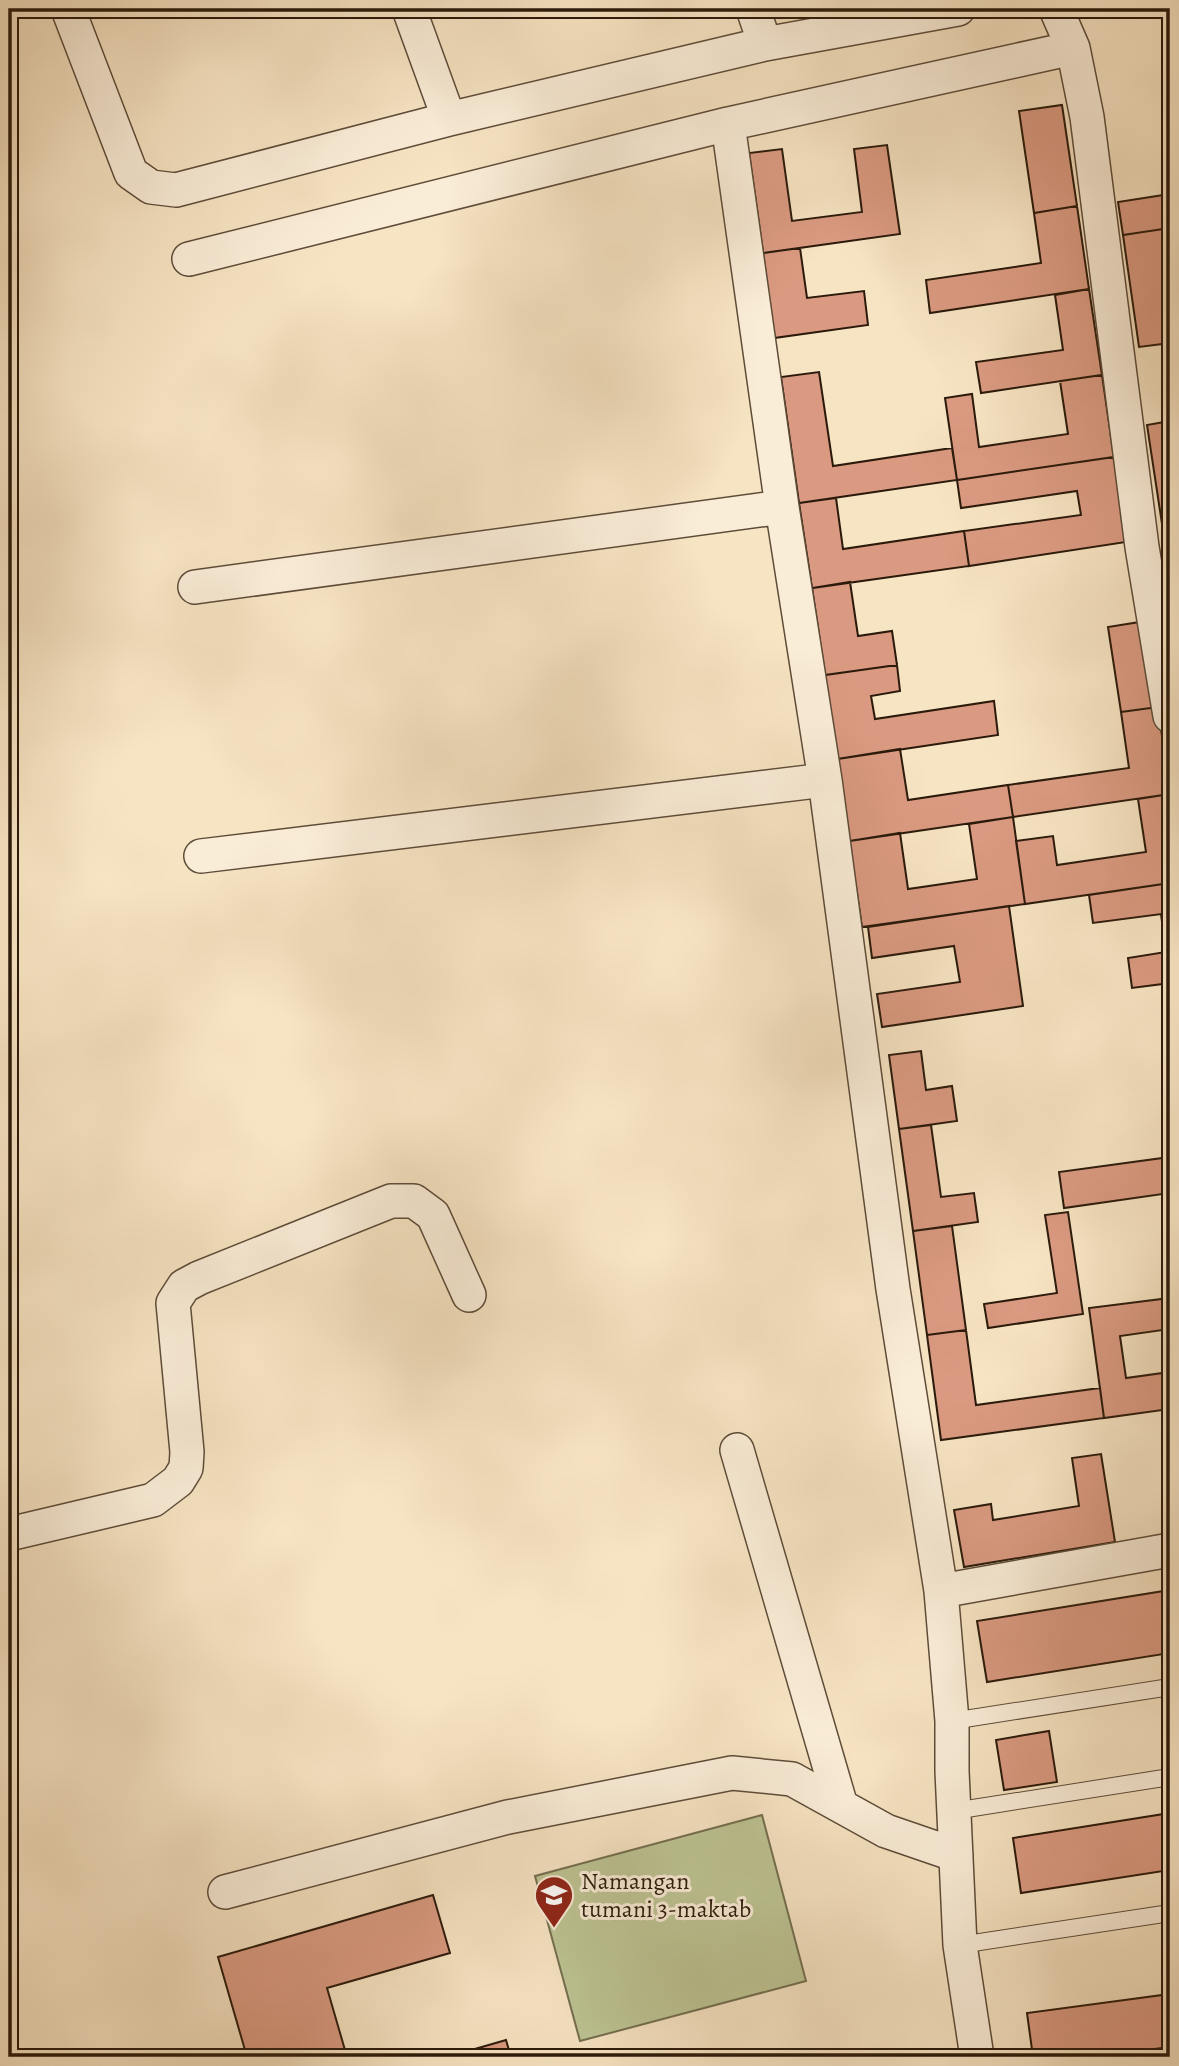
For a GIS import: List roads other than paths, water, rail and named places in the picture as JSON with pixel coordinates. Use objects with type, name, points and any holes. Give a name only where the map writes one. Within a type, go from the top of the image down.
[{"type":"street","points":[[68,9],[131,173],[151,187],[176,190],[449,120],[765,44],[958,9]]},
{"type":"street","points":[[409,9],[449,120]]},
{"type":"street","points":[[753,9],[765,44]]},
{"type":"street","points":[[1056,9],[1073,48],[1087,117],[1143,547],[1170,716]]},
{"type":"street","points":[[189,259],[727,124],[1073,48]]},
{"type":"street","points":[[727,124],[782,507],[825,780],[893,1289],[942,1591],[952,1721],[960,1945],[976,2057]]},
{"type":"street","points":[[195,587],[782,507]]},
{"type":"street","points":[[201,856],[825,780]]},
{"type":"street","points":[[9,1534],[153,1500],[178,1481],[187,1468],[187,1452],[173,1303],[184,1286],[199,1278],[391,1201],[414,1201],[433,1215],[469,1295]]},
{"type":"street","points":[[737,1450],[841,1806]]},
{"type":"street","points":[[942,1591],[1170,1550]]},
{"type":"street","points":[[225,1892],[508,1817],[732,1773],[792,1779],[886,1831],[956,1855]]},
{"type":"lane","points":[[952,1721],[1170,1687]]},
{"type":"lane","points":[[954,1811],[1170,1777]]},
{"type":"lane","points":[[960,1945],[1170,1913]]},
{"type":"place","name":"Namangan tumani 3-maktab","points":[[554,1929]]}]
